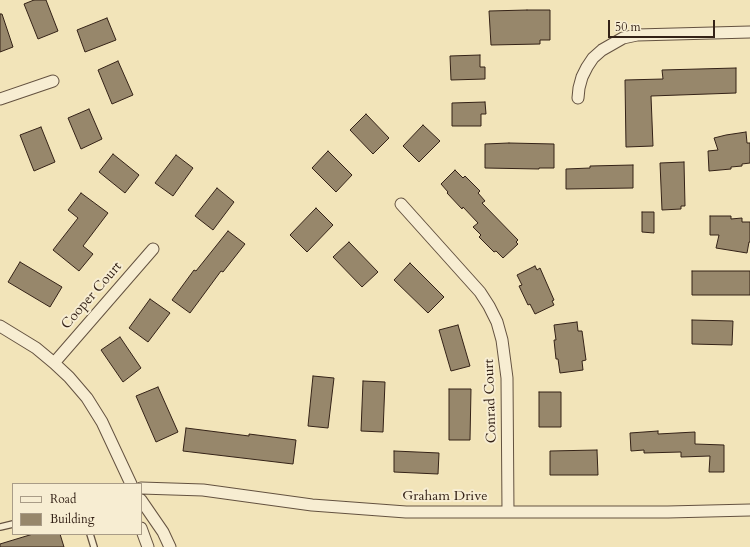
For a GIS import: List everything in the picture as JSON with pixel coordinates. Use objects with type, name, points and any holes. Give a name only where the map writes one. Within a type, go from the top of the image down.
[{"type":"street","points":[[578,98],[582,78],[593,58],[602,50],[623,38],[637,35],[750,32]]},
{"type":"street","points":[[0,99],[52,81]]},
{"type":"street","name":"Conrad Court","points":[[401,204],[480,292],[497,322],[502,340],[508,378],[508,512]]},
{"type":"street","name":"Cooper Court","points":[[54,363],[153,248]]},
{"type":"street","points":[[0,326],[36,348],[69,377],[87,398],[102,422],[131,483]]},
{"type":"street","name":"Graham Drive","points":[[142,488],[203,490],[312,505],[382,511],[431,513],[668,512],[750,510]]},
{"type":"street","points":[[142,501],[163,532],[170,547]]},
{"type":"street","points":[[142,531],[148,547]]},
{"type":"lane","points":[[0,527],[12,524]]},
{"type":"lane","points":[[90,535],[94,547]]},
{"type":"building","points":[[34,0],[46,0],[58,31],[38,39],[24,4]]},
{"type":"building","points":[[550,10],[550,40],[540,40],[540,44],[491,45],[489,11]]},
{"type":"building","points":[[0,14],[2,14],[13,47],[0,52]]},
{"type":"building","points":[[107,18],[116,40],[85,52],[77,30]]},
{"type":"building","points":[[480,55],[480,67],[485,67],[485,79],[451,80],[450,56]]},
{"type":"building","points":[[118,61],[133,95],[112,104],[98,70]]},
{"type":"building","points":[[736,68],[736,93],[651,96],[653,146],[626,147],[625,80],[663,79],[662,70]]},
{"type":"building","points":[[485,102],[486,114],[481,114],[481,126],[452,126],[452,103]]},
{"type":"building","points":[[89,109],[102,139],[81,149],[68,118]]},
{"type":"building","points":[[366,114],[389,138],[373,154],[350,130]]},
{"type":"building","points":[[423,125],[440,141],[419,162],[403,146]]},
{"type":"building","points":[[41,127],[55,162],[34,171],[20,135]]},
{"type":"building","points":[[746,132],[747,143],[750,143],[750,163],[742,164],[742,166],[731,167],[731,169],[709,171],[708,151],[718,150],[714,138]]},
{"type":"building","points":[[485,144],[554,144],[554,168],[485,168]]},
{"type":"building","points":[[328,151],[352,175],[336,192],[312,168]]},
{"type":"building","points":[[113,154],[139,175],[125,193],[99,172]]},
{"type":"building","points":[[176,155],[193,168],[173,196],[155,183]]},
{"type":"building","points":[[684,162],[685,206],[681,206],[681,209],[662,210],[660,163]]},
{"type":"building","points":[[633,165],[633,188],[566,189],[566,169],[590,168],[590,166]]},
{"type":"building","points":[[455,170],[463,178],[465,176],[480,191],[478,193],[485,201],[482,203],[518,240],[516,242],[518,244],[503,258],[496,251],[494,252],[479,237],[481,235],[473,227],[478,223],[463,207],[462,209],[441,184]]},
{"type":"building","points":[[217,188],[234,202],[213,230],[195,216]]},
{"type":"building","points":[[81,193],[108,213],[83,246],[93,254],[79,271],[53,250],[78,218],[68,210]]},
{"type":"building","points":[[316,208],[333,225],[307,252],[290,235]]},
{"type":"building","points":[[642,212],[654,212],[654,233],[642,232]]},
{"type":"building","points":[[710,216],[731,216],[731,219],[742,218],[742,222],[750,222],[750,242],[747,253],[716,248],[719,235],[710,235]]},
{"type":"building","points":[[228,231],[245,244],[223,272],[221,271],[190,313],[172,300],[194,270],[196,271]]},
{"type":"building","points":[[349,242],[378,272],[362,287],[333,257]]},
{"type":"building","points":[[20,262],[62,287],[50,307],[8,282]]},
{"type":"building","points":[[410,263],[444,297],[428,313],[394,280]]},
{"type":"building","points":[[535,266],[537,270],[540,268],[554,300],[552,301],[554,305],[535,314],[530,304],[528,305],[519,286],[522,285],[517,275]]},
{"type":"building","points":[[692,271],[750,271],[750,295],[692,295]]},
{"type":"building","points":[[150,299],[170,313],[148,342],[129,328]]},
{"type":"building","points":[[692,320],[733,321],[732,345],[692,344]]},
{"type":"building","points":[[577,322],[578,331],[582,331],[586,360],[582,361],[583,370],[560,373],[558,359],[556,359],[554,325]]},
{"type":"building","points":[[458,325],[470,366],[451,371],[439,330]]},
{"type":"building","points":[[120,337],[141,368],[123,382],[101,350]]},
{"type":"building","points":[[313,376],[334,378],[328,428],[308,426]]},
{"type":"building","points":[[363,381],[385,382],[383,432],[361,431]]},
{"type":"building","points":[[158,387],[178,432],[156,442],[136,396]]},
{"type":"building","points":[[449,389],[471,389],[470,440],[449,440]]},
{"type":"building","points":[[539,392],[561,392],[561,427],[539,427]]},
{"type":"building","points":[[186,428],[296,440],[293,464],[183,451]]},
{"type":"building","points":[[658,431],[658,434],[695,432],[695,444],[724,445],[724,472],[709,472],[710,456],[681,457],[681,452],[644,453],[644,450],[631,451],[630,433]]},
{"type":"building","points":[[597,450],[598,475],[550,475],[550,451]]},
{"type":"building","points":[[394,451],[439,453],[438,474],[394,472]]},
{"type":"building","points":[[30,535],[60,535],[64,547],[0,547],[0,544]]}]
